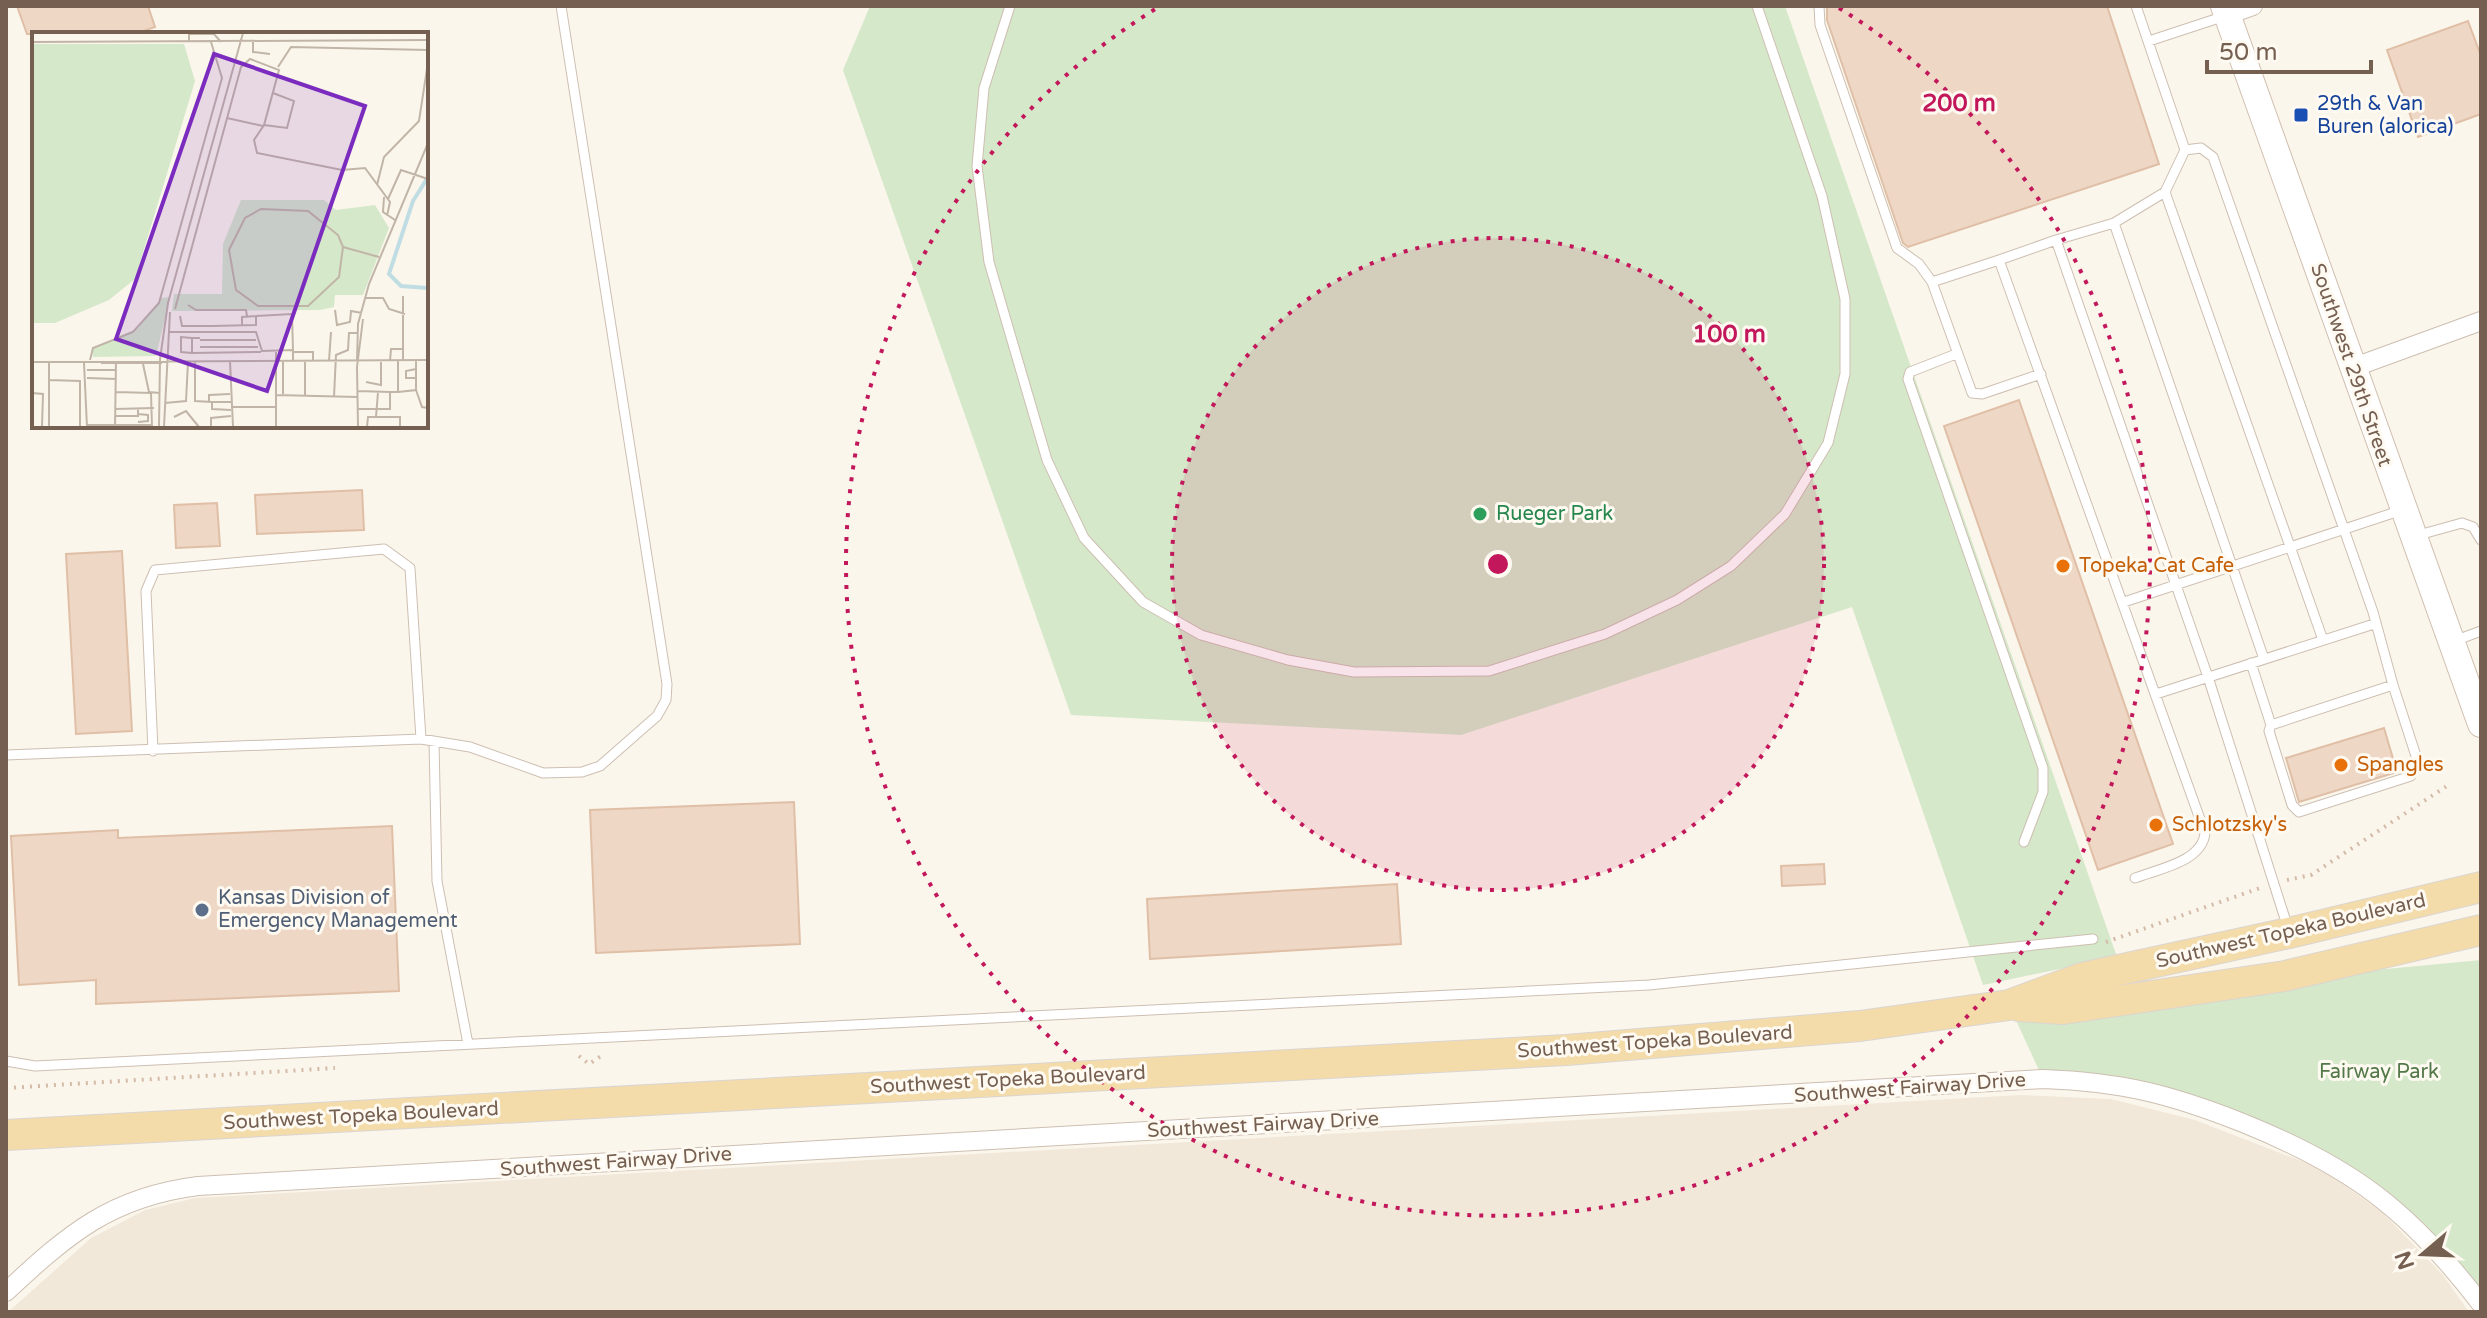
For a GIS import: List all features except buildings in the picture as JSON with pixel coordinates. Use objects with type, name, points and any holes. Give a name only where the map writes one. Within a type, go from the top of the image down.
[{"type":"main road","name":"Southwest 29th Street","points":[[2225,11],[2402,510],[2451,642],[2476,694],[2481,724]]},
{"type":"main road","name":"Southwest Topeka Boulevard","points":[[2009,1005],[2082,978],[2481,887]]},
{"type":"main road","name":"Southwest Topeka Boulevard","points":[[6,1135],[1566,1050],[1860,1026],[2009,1005],[2063,1009],[2285,976],[2481,930]]},
{"type":"street","points":[[2225,11],[2253,6]]},
{"type":"street","points":[[2352,368],[2481,321]]},
{"type":"street","name":"Southwest Fairway Drive","points":[[6,1292],[56,1245],[110,1209],[152,1194],[198,1186],[2043,1079],[2118,1084],[2177,1096],[2322,1156],[2385,1199],[2424,1236],[2481,1304]]},
{"type":"lane","points":[[6,755],[421,739],[470,747],[543,773],[582,772],[600,766],[657,716],[666,700],[667,684],[561,6]]},
{"type":"lane","points":[[1010,6],[984,88],[977,166],[989,262],[1047,460],[1084,538],[1143,602],[1201,635],[1288,660],[1354,672],[1489,671],[1605,634],[1677,600],[1731,566],[1785,514],[1828,443],[1845,374],[1845,299],[1822,196],[1757,6]]},
{"type":"lane","points":[[1819,6],[1820,25],[1897,248],[1919,264],[1932,282],[1972,393],[1982,394],[2041,374]]},
{"type":"lane","points":[[1932,282],[2114,223],[2165,192],[2185,150],[2136,6]]},
{"type":"lane","points":[[2149,41],[2225,11]]},
{"type":"lane","points":[[2185,150],[2201,148],[2213,157],[2344,530],[2417,759],[2411,776],[2299,812],[2288,790],[2251,663]]},
{"type":"lane","points":[[2165,192],[2323,640]]},
{"type":"lane","points":[[2114,223],[2264,659]]},
{"type":"lane","points":[[2056,240],[2208,677],[2289,933]]},
{"type":"lane","points":[[1999,260],[2205,833],[2204,844],[2197,854],[2135,878]]},
{"type":"lane","points":[[1956,354],[1910,372],[1908,379],[2043,768],[2043,792],[2024,842]]},
{"type":"lane","points":[[2124,602],[2402,510]]},
{"type":"lane","points":[[2412,537],[2462,523],[2473,527],[2481,540]]},
{"type":"lane","points":[[153,751],[146,591],[155,570],[384,549],[410,568],[421,739]]},
{"type":"lane","points":[[2156,694],[2374,624]]},
{"type":"lane","points":[[2451,642],[2481,631]]},
{"type":"lane","points":[[2271,725],[2393,685]]},
{"type":"lane","points":[[434,742],[437,881],[468,1044]]},
{"type":"lane","points":[[6,1061],[35,1066],[1649,985],[2093,939]]},
{"type":"shaded area","points":[[2020,1095],[2111,1099],[2195,1120],[2322,1169],[2382,1212],[2443,1275],[2469,1312],[8,1312],[91,1238],[145,1210],[195,1198]]},
{"type":"green space","name":"Rueger Park","points":[[870,6],[1785,6],[2117,957],[1983,985],[1852,607],[1461,735],[1071,715],[843,70]]},
{"type":"green space","name":"Fairway Park","points":[[2481,960],[2481,1308],[2343,1169],[2177,1096],[2043,1079],[2009,1005]]},
{"type":"place","name":"29th & Van Buren (alorica)","points":[[2301,115]]},
{"type":"place","name":"Rueger Park","points":[[1480,514]]},
{"type":"place","name":"Topeka Cat Cafe","points":[[2063,566]]},
{"type":"place","name":"Spangles","points":[[2341,765]]},
{"type":"place","name":"Schlotzsky's","points":[[2156,825]]},
{"type":"place","name":"Kansas Division of Emergency Management","points":[[202,910]]}]
